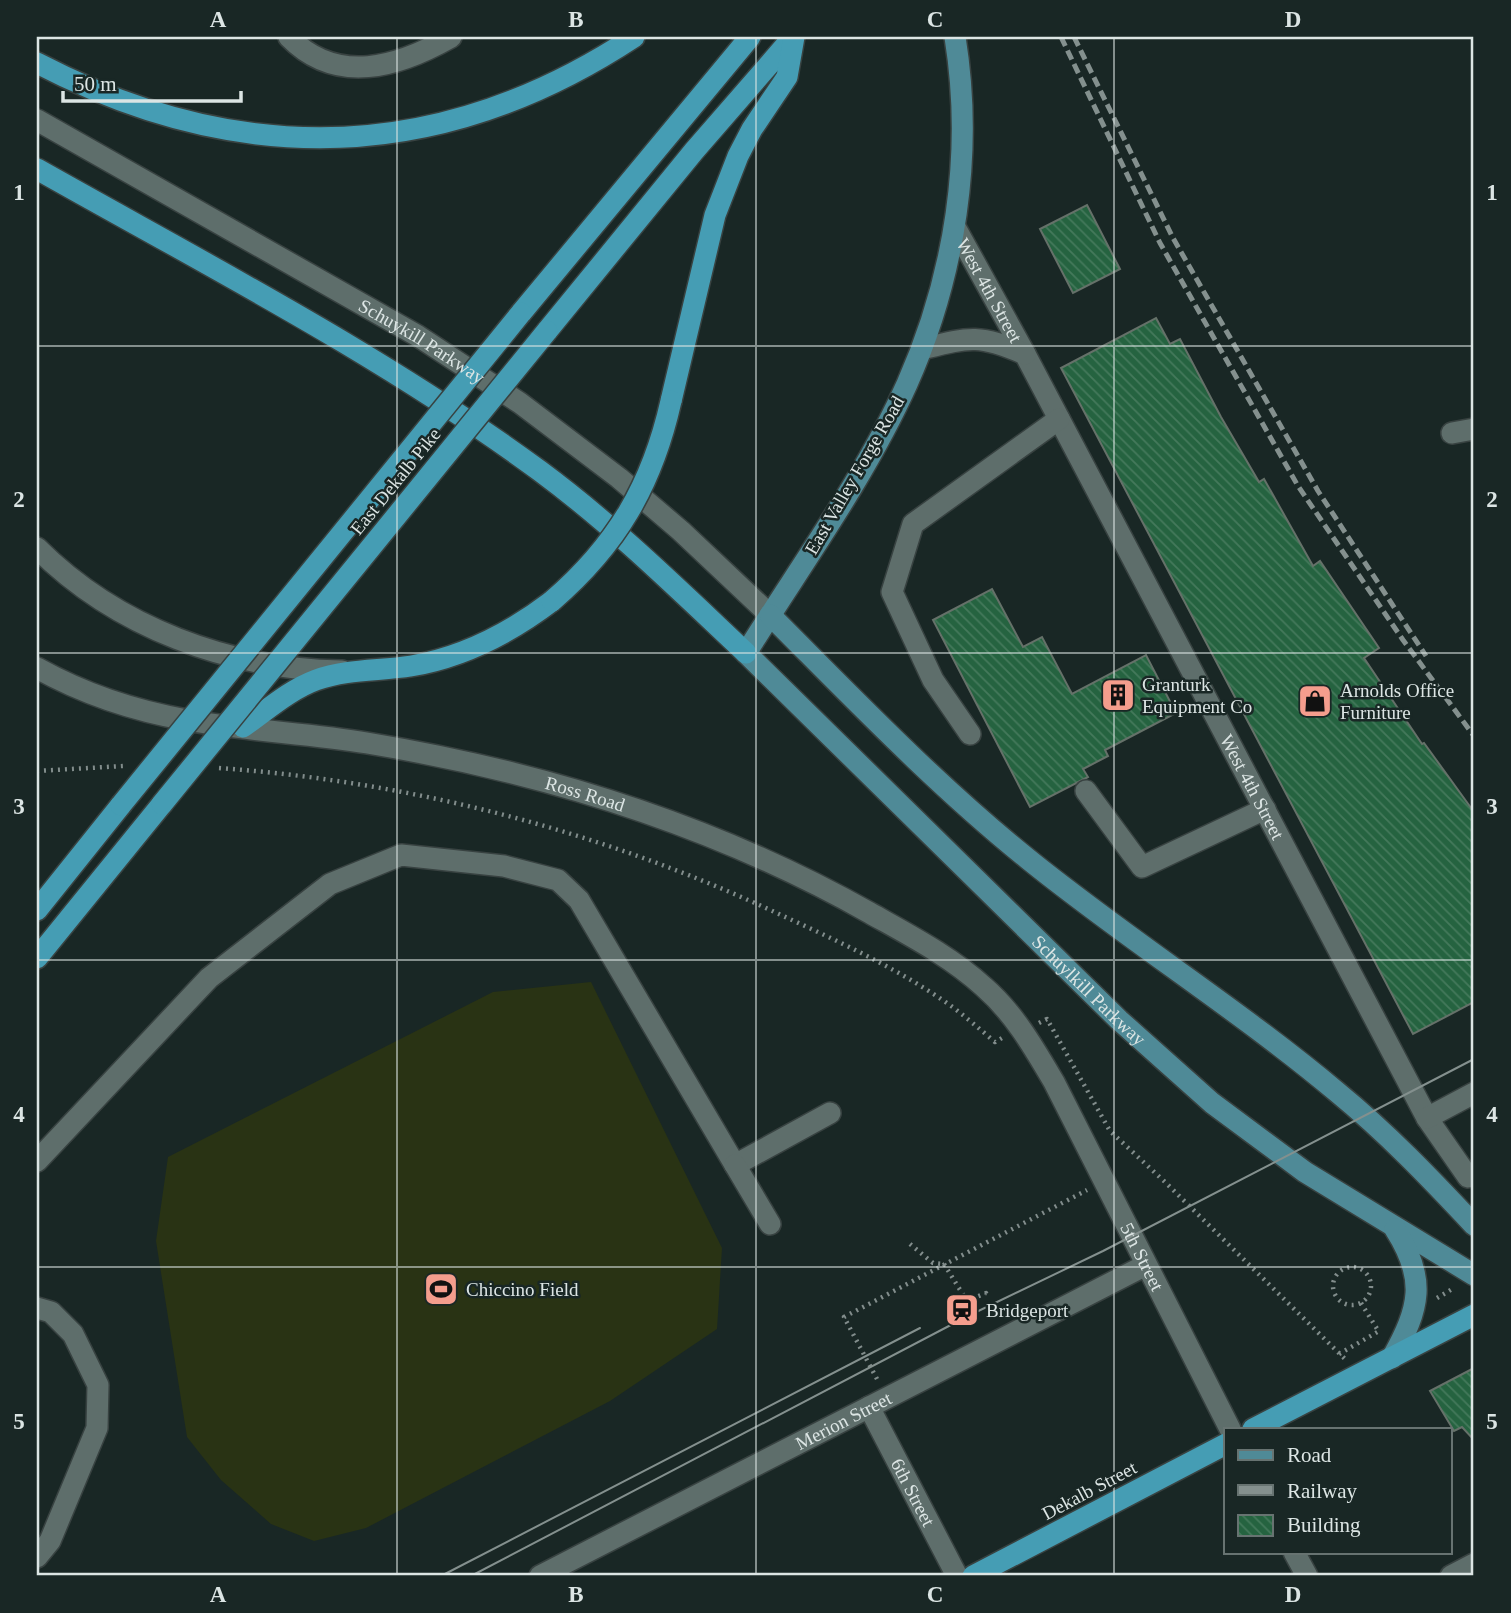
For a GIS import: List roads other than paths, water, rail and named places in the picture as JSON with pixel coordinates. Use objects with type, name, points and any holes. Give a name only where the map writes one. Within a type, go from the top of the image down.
[{"type":"highway","points":[[37,63],[130,103],[210,127],[273,137],[336,138],[438,125],[503,105],[568,77],[634,37]]},
{"type":"highway","name":"East Dekalb Pike","points":[[37,909],[521,313],[750,37]]},
{"type":"highway","points":[[243,727],[299,687],[336,674],[384,670],[444,658],[502,635],[552,601],[601,554],[639,497],[660,443],[715,215],[738,156],[752,129],[788,76],[794,37]]},
{"type":"highway","name":"East Dekalb Pike","points":[[37,958],[694,151],[794,37]]},
{"type":"highway","points":[[37,169],[343,342],[475,426],[592,512],[652,564],[746,653]]},
{"type":"highway","points":[[1255,1428],[1474,1315]]},
{"type":"highway","name":"Dekalb Street","points":[[972,1576],[1224,1445]]},
{"type":"main road","name":"East Valley Forge Road","points":[[746,653],[867,460],[922,349],[955,227],[960,182],[961,97],[955,37]]},
{"type":"main road","points":[[770,615],[975,814],[1077,898],[1336,1090],[1409,1156],[1474,1225]]},
{"type":"main road","name":"Schuylkill Parkway","points":[[746,653],[1165,1063],[1265,1144],[1474,1275]]},
{"type":"main road","points":[[1392,1358],[1411,1322],[1417,1292],[1417,1277],[1412,1261],[1394,1227]]},
{"type":"street","points":[[289,37],[322,61],[349,69],[385,64],[420,54],[451,37]]},
{"type":"street","name":"Schuykill Parkway","points":[[37,120],[418,336],[510,397],[619,478],[681,531],[770,615]]},
{"type":"street","name":"West 4th Street","points":[[955,227],[1025,354],[1427,1118],[1468,1177]]},
{"type":"street","name":"West 4th Street","points":[[922,349],[982,338],[1025,354]]},
{"type":"street","points":[[970,734],[933,680],[892,592],[914,524],[1059,419]]},
{"type":"street","points":[[1452,433],[1474,429]]},
{"type":"street","points":[[37,548],[90,593],[139,622],[185,642],[226,656],[267,664],[321,671],[354,671]]},
{"type":"street","name":"Ross Road","points":[[37,668],[92,693],[141,710],[187,720],[366,743],[522,774],[675,823],[766,860],[835,893],[957,965],[985,987],[1022,1030],[1054,1082]]},
{"type":"street","points":[[1086,791],[1142,867],[1265,809]]},
{"type":"street","points":[[37,1161],[209,978],[330,884],[401,855],[504,866],[558,880],[579,900],[770,1224]]},
{"type":"street","name":"5th Street","points":[[1054,1082],[1229,1428]]},
{"type":"street","points":[[1427,1118],[1474,1093]]},
{"type":"street","points":[[734,1165],[830,1113]]},
{"type":"street","name":"Merion Street","points":[[540,1576],[1146,1265]]},
{"type":"street","points":[[37,1308],[51,1312],[73,1334],[98,1385],[97,1428],[50,1541],[37,1558]]},
{"type":"street","name":"6th Street","points":[[878,1403],[957,1576]]},
{"type":"street","points":[[1295,1554],[1307,1576]]},
{"type":"street","points":[[1451,1576],[1474,1564]]},
{"type":"tram line","points":[[471,1576],[968,1316],[1103,1251],[1474,1059]]},
{"type":"tram line","points":[[441,1576],[920,1328]]},
{"type":"railway","points":[[1061,37],[1160,243],[1298,486],[1403,640],[1474,736]]},
{"type":"railway","points":[[1074,37],[1173,238],[1318,491],[1426,656]]},
{"type":"place","name":"Granturk Equipment Co","points":[[1118,695]]},
{"type":"place","name":"Arnolds Office Furniture","points":[[1315,701]]},
{"type":"place","name":"Chiccino Field","points":[[441,1289]]},
{"type":"place","name":"Bridgeport","points":[[962,1310]]}]
